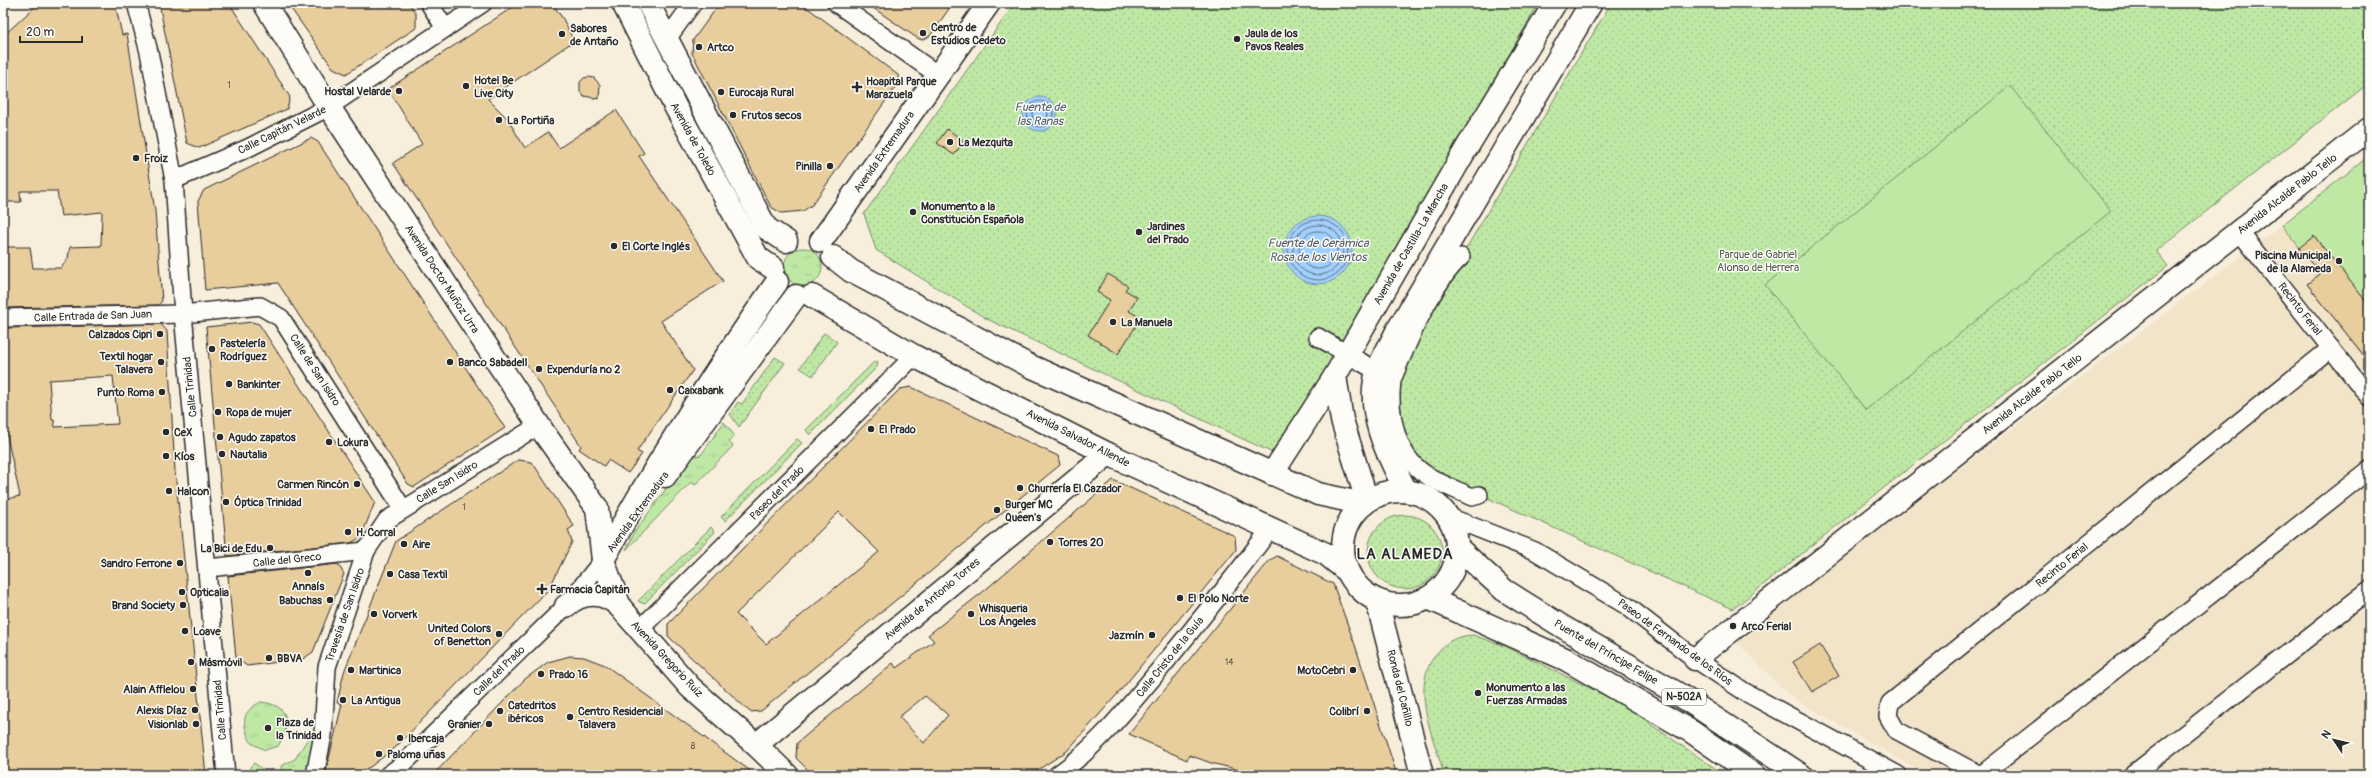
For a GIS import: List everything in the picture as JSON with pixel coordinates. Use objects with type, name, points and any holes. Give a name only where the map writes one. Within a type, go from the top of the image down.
[{"type":"main road","name":"Avenida Doctor Muñoz Urra","points":[[264,3],[329,107],[539,425],[597,508],[603,560]]},
{"type":"main road","name":"Avenida de Toledo","points":[[623,3],[675,106],[758,258],[775,275]]},
{"type":"main road","name":"Avenida de Toledo","points":[[648,3],[766,228],[786,241]]},
{"type":"main road","name":"Avenida Extremadura","points":[[603,560],[834,266],[827,249],[938,75],[989,3]]},
{"type":"main road","name":"Avenida de Castilla-La Mancha","points":[[1272,474],[1335,376],[1466,149],[1556,3]]},
{"type":"main road","points":[[1406,491],[1394,468],[1376,420],[1373,395],[1385,376],[1397,331],[1590,3]]},
{"type":"main road","name":"Avenida Alcalde Pablo Tello","points":[[1695,659],[2369,129]]},
{"type":"main road","points":[[786,241],[806,236],[827,249],[851,271],[1028,365],[1318,494],[1366,502]]},
{"type":"main road","name":"Avenida Extremadura","points":[[603,560],[641,489],[775,275],[776,252],[786,241]]},
{"type":"main road","points":[[775,275],[783,290],[817,289]]},
{"type":"main road","name":"Avenida Salvador Allende","points":[[817,289],[914,356],[1108,454],[1326,554],[1347,571]]},
{"type":"main road","points":[[1335,376],[1342,420],[1366,502]]},
{"type":"main road","name":"Avenida de Antonio Torres","points":[[756,745],[1108,454]]},
{"type":"main road","points":[[597,508],[602,514],[614,515],[631,503],[641,489]]},
{"type":"main road","points":[[1390,491],[1406,491],[1430,499],[1449,517],[1456,532],[1458,548],[1454,568],[1444,586],[1428,598],[1412,605],[1394,606],[1377,601],[1359,589],[1347,571],[1343,556],[1343,540],[1347,525],[1366,502],[1390,491]]},
{"type":"main road","name":"Puente del Príncipe Felipe","points":[[1458,548],[1504,590],[1563,627],[1675,692],[1800,775]]},
{"type":"main road","name":"Avenida Gregorio Ruiz","points":[[603,560],[620,607],[639,630],[690,687],[756,745],[787,775]]},
{"type":"main road","points":[[566,606],[578,597],[593,594],[608,597],[620,607]]},
{"type":"main road","name":"N-502A","points":[[1428,598],[1565,659],[1692,732],[1754,775]]},
{"type":"main road","name":"Ronda del Cañillo","points":[[1377,601],[1422,775]]},
{"type":"street","name":"Calle Trinidad","points":[[136,3],[148,52],[174,180],[182,314],[208,568],[226,775]]},
{"type":"street","points":[[429,3],[445,28]]},
{"type":"street","name":"Calle Capitán Velarde","points":[[174,180],[248,148],[329,107],[483,3]]},
{"type":"street","points":[[666,39],[693,3]]},
{"type":"street","points":[[836,3],[938,75]]},
{"type":"street","name":"Recinto Ferial","points":[[2239,231],[2369,397]]},
{"type":"street","points":[[1461,257],[1450,267],[1385,376],[1390,398],[1393,425],[1409,460],[1425,474],[1472,497],[1479,495]]},
{"type":"street","name":"Calle de San Isidro","points":[[182,314],[260,306],[281,318],[403,509]]},
{"type":"street","name":"Calle Entrada de San Juan","points":[[3,318],[182,314]]},
{"type":"street","points":[[1318,338],[1347,356],[1385,376]]},
{"type":"street","name":"Recinto Ferial","points":[[2331,348],[1890,703],[1888,716],[1896,730],[1981,775],[2369,470]]},
{"type":"street","name":"Paseo del Prado","points":[[639,630],[914,356]]},
{"type":"street","name":"Calle San Isidro","points":[[366,551],[387,520],[539,425]]},
{"type":"street","name":"Paseo de Fernando de los Ríos","points":[[1449,517],[1535,551],[1626,606],[1695,659],[1745,692],[1898,775]]},
{"type":"street","name":"Calle Cristo de la Guía","points":[[1057,775],[1080,759],[1115,724],[1210,608],[1271,528]]},
{"type":"street","name":"Calle del Greco","points":[[208,568],[366,551]]},
{"type":"street","name":"Travesía de San Isidro","points":[[315,775],[323,735],[327,666],[366,551]]},
{"type":"street","name":"Calle del Prado","points":[[388,775],[402,765],[566,606],[603,560]]},
{"type":"street","points":[[2132,775],[2369,590]]},
{"type":"shaded area","points":[[2282,225],[2320,274],[2307,284],[2369,362],[2369,775],[1927,775],[1791,697],[1734,639]]},
{"type":"green space","name":"Jardines del Prado","points":[[1015,3],[1539,3],[1339,350],[1275,454],[987,319],[876,250],[864,214]],"holes":[[[1039,97],[1049,100],[1045,131],[1034,130]]]},
{"type":"green space","name":"Parque de Gabriel Alonso de Herrera","points":[[1611,3],[2369,3],[2369,83],[2156,251],[2168,266],[1890,483],[1733,609],[1428,471],[1412,457],[1397,427],[1397,380],[1461,257]]},
{"type":"green space","points":[[2010,86],[2111,211],[1866,410],[1765,285]]},
{"type":"green space","name":"Piscina Municipal de la Alameda","points":[[2369,156],[2369,362],[2307,284],[2320,274],[2282,225]]},
{"type":"green space","points":[[799,248],[807,248],[817,253],[821,260],[821,274],[817,281],[807,286],[799,286],[789,281],[787,278],[784,271],[784,263],[789,253],[792,251]]},
{"type":"green space","points":[[824,333],[837,342],[813,376],[800,368]]},
{"type":"green space","points":[[775,357],[785,363],[739,427],[730,414],[738,402],[742,404]]},
{"type":"green space","points":[[875,361],[878,362],[877,367],[810,435],[806,430]]},
{"type":"green space","points":[[724,422],[734,435],[729,442],[733,446],[695,485],[691,482],[626,550],[634,533],[689,457],[701,455]]},
{"type":"green space","points":[[797,439],[802,443],[725,521],[721,517]]},
{"type":"green space","points":[[1405,515],[1419,518],[1431,526],[1439,538],[1442,552],[1439,566],[1431,578],[1419,586],[1405,589],[1391,586],[1379,578],[1371,566],[1368,552],[1371,538],[1379,526],[1391,518]]},
{"type":"green space","points":[[711,527],[715,532],[644,604],[638,601]]},
{"type":"green space","points":[[1473,635],[1505,646],[1632,709],[1645,717],[1650,724],[1725,775],[1444,775],[1426,713],[1424,682],[1428,667],[1440,649],[1452,640]]},
{"type":"green space","points":[[261,702],[278,707],[283,711],[286,717],[285,730],[278,746],[265,750],[251,743],[245,724],[246,714],[254,706]]},
{"type":"green space","points":[[309,737],[314,738],[306,775],[282,775],[281,766],[295,759]]},
{"type":"green space","points":[[254,763],[262,769],[263,775],[250,775],[250,767]]},
{"type":"water","name":"Fuente de las Ranas","points":[[1043,97],[1052,102],[1056,107],[1056,121],[1052,126],[1047,130],[1037,131],[1033,130],[1024,121],[1023,111],[1024,107],[1033,98]]},
{"type":"water","name":"Fuente de Cerámica Rosa de los Vientos","points":[[1318,216],[1331,219],[1342,226],[1349,237],[1352,250],[1349,263],[1342,274],[1331,281],[1318,284],[1305,281],[1294,274],[1287,263],[1284,250],[1287,237],[1294,226],[1305,219]]},
{"type":"building","points":[[39,3],[115,3],[122,35],[127,34],[155,211],[162,301],[158,305],[3,308],[3,247],[30,247],[33,268],[61,268],[68,258],[70,247],[101,246],[102,212],[61,216],[57,191],[20,191],[21,202],[3,202],[3,36]]},
{"type":"building","points":[[159,3],[229,3],[290,97],[287,109],[199,148],[187,143]]},
{"type":"building","points":[[287,3],[409,3],[416,14],[416,28],[346,74],[333,68]]},
{"type":"building","points":[[519,3],[552,3],[563,19],[574,41],[488,99],[507,118],[525,148],[548,132],[559,148],[616,110],[644,153],[639,156],[723,281],[661,321],[693,370],[637,451],[642,454],[628,473],[608,460],[604,466],[579,449],[581,446],[393,163],[422,144],[388,89]]},
{"type":"building","points":[[720,3],[801,3],[898,75],[899,82],[812,205],[803,211],[781,213],[771,207],[692,53],[693,40]]},
{"type":"building","points":[[866,3],[953,3],[930,36],[922,40]]},
{"type":"building","points":[[584,78],[594,78],[600,85],[599,99],[584,96],[580,92],[580,82]]},
{"type":"building","name":"La Mezquita","points":[[947,129],[964,141],[954,155],[937,143]]},
{"type":"building","points":[[311,138],[318,142],[505,428],[414,487],[408,484],[278,283],[205,290],[198,201],[204,190]]},
{"type":"building","points":[[2314,236],[2369,305],[2369,362],[2307,284],[2320,274],[2299,248]]},
{"type":"building","points":[[1108,274],[1128,286],[1125,290],[1137,297],[1129,311],[1141,318],[1118,354],[1088,335],[1110,300],[1097,292]]},
{"type":"building","points":[[252,322],[259,324],[375,502],[361,537],[351,543],[227,556],[206,327]]},
{"type":"building","points":[[161,324],[167,331],[175,471],[206,775],[3,775],[3,500],[20,496],[5,427],[3,332],[8,328]],"holes":[[[113,376],[118,424],[55,427],[54,420],[52,420],[49,380]]]},
{"type":"building","points":[[911,387],[1058,456],[1060,465],[761,711],[750,712],[668,636],[668,624],[900,389]],"holes":[[[839,512],[879,552],[766,644],[736,614]]]},
{"type":"building","points":[[518,460],[532,462],[574,526],[568,530],[572,542],[549,589],[396,747],[370,767],[352,775],[325,775],[342,704],[337,703],[344,672],[396,541]]},
{"type":"building","points":[[1113,480],[1235,536],[1236,550],[1121,690],[1067,751],[1030,775],[813,775],[796,758],[797,743],[893,663],[896,668],[934,641],[928,635],[984,591]],"holes":[[[925,696],[948,715],[924,743],[899,717]]]},
{"type":"building","points":[[1277,556],[1333,584],[1355,645],[1397,775],[1260,775],[1211,763],[1189,755],[1187,760],[1129,734],[1270,560]]},
{"type":"building","points":[[338,564],[344,574],[313,652],[303,659],[247,666],[236,658],[228,576]]},
{"type":"building","points":[[1820,645],[1839,676],[1812,692],[1793,662]]},
{"type":"building","points":[[570,656],[584,657],[605,665],[756,775],[433,775],[525,679],[548,662]]},
{"type":"place","name":"Centro de Estudios Cedeto","points":[[923,33]]},
{"type":"place","name":"Sabores de Antaño","points":[[562,34]]},
{"type":"place","name":"Jaula de los Pavos Reales","points":[[1237,39]]},
{"type":"place","name":"Artco","points":[[699,47]]},
{"type":"place","name":"Hotel Be Live City","points":[[466,86]]},
{"type":"place","name":"Hoapital Parque Marazuela","points":[[857,87]]},
{"type":"place","name":"Hostal Velarde","points":[[399,91]]},
{"type":"place","name":"Eurocaja Rural","points":[[721,92]]},
{"type":"place","name":"Frutos secos","points":[[733,115]]},
{"type":"place","name":"La Portiña","points":[[499,120]]},
{"type":"place","name":"La Mezquita","points":[[950,142]]},
{"type":"place","name":"Froiz","points":[[136,158]]},
{"type":"place","name":"Pinilla","points":[[830,166]]},
{"type":"place","name":"Monumento a la Constitución Española","points":[[913,212]]},
{"type":"place","name":"Jardines del Prado","points":[[1139,232]]},
{"type":"place","name":"El Corte Inglés","points":[[614,246]]},
{"type":"place","name":"Piscina Municipal de la Alameda","points":[[2339,261]]},
{"type":"place","name":"La Manuela","points":[[1113,322]]},
{"type":"place","name":"Calzados Cipri","points":[[160,334]]},
{"type":"place","name":"Pastelería Rodríguez","points":[[212,349]]},
{"type":"place","name":"Textil hogar Talavera","points":[[161,362]]},
{"type":"place","name":"Banco Sabadell","points":[[450,362]]},
{"type":"place","name":"Expenduría nº 2","points":[[539,369]]},
{"type":"place","name":"Bankinter","points":[[229,384]]},
{"type":"place","name":"Caixabank","points":[[670,390]]},
{"type":"place","name":"Punto Roma","points":[[162,392]]},
{"type":"place","name":"Ropa de mujer","points":[[218,412]]},
{"type":"place","name":"El Prado","points":[[871,429]]},
{"type":"place","name":"CeX","points":[[166,432]]},
{"type":"place","name":"Agudo zapatos","points":[[220,437]]},
{"type":"place","name":"Lokura","points":[[329,442]]},
{"type":"place","name":"Nautalia","points":[[222,454]]},
{"type":"place","name":"Kíos","points":[[166,456]]},
{"type":"place","name":"Carmen Rincón","points":[[357,484]]},
{"type":"place","name":"Churrería El Cazador","points":[[1020,488]]},
{"type":"place","name":"Halcon","points":[[169,491]]},
{"type":"place","name":"Óptica Trinidad","points":[[226,502]]},
{"type":"place","name":"Burger MC Queen's","points":[[997,510]]},
{"type":"place","name":"H. Corral","points":[[348,532]]},
{"type":"place","name":"Torres 20","points":[[1050,542]]},
{"type":"place","name":"Aire","points":[[404,544]]},
{"type":"place","name":"La Bici de Edu","points":[[270,548]]},
{"type":"place","name":"Sandro Ferrone","points":[[180,563]]},
{"type":"place","name":"Annaís","points":[[308,573]]},
{"type":"place","name":"Casa Textil","points":[[390,574]]},
{"type":"place","name":"Farmacia Capitán","points":[[542,589]]},
{"type":"place","name":"Opticalia","points":[[182,592]]},
{"type":"place","name":"El Polo Norte","points":[[1180,598]]},
{"type":"place","name":"Babuchas","points":[[330,600]]},
{"type":"place","name":"Brand Society","points":[[183,605]]},
{"type":"place","name":"Vorverk","points":[[374,614]]},
{"type":"place","name":"Whisqueria Los Ángeles","points":[[971,614]]},
{"type":"place","name":"Arco Ferial","points":[[1733,626]]},
{"type":"place","name":"Loave","points":[[185,631]]},
{"type":"place","name":"United Colors of Benetton","points":[[499,634]]},
{"type":"place","name":"Jazmín","points":[[1152,635]]},
{"type":"place","name":"BBVA","points":[[269,658]]},
{"type":"place","name":"Másmóvil","points":[[191,662]]},
{"type":"place","name":"Martinica","points":[[351,670]]},
{"type":"place","name":"MotoCebri","points":[[1353,670]]},
{"type":"place","name":"Prado 16","points":[[541,674]]},
{"type":"place","name":"Alain Afflelou","points":[[193,689]]},
{"type":"place","name":"Monumento a las Fuerzas Armadas","points":[[1478,693]]},
{"type":"place","name":"La Antigua","points":[[343,700]]},
{"type":"place","name":"Alexis Díaz","points":[[195,710]]},
{"type":"place","name":"Catedritos ibéricos","points":[[500,711]]},
{"type":"place","name":"Colibrí","points":[[1367,711]]},
{"type":"place","name":"Centro Residencial Talavera","points":[[570,717]]},
{"type":"place","name":"Visionlab","points":[[196,724]]},
{"type":"place","name":"Granier","points":[[489,724]]},
{"type":"place","name":"Plaza de la Trinidad","points":[[268,728]]},
{"type":"place","name":"Ibercaja","points":[[400,738]]},
{"type":"place","name":"Paloma uñas","points":[[379,754]]},
{"type":"district","name":"LA ALAMEDA","points":[[1405,554]]}]
